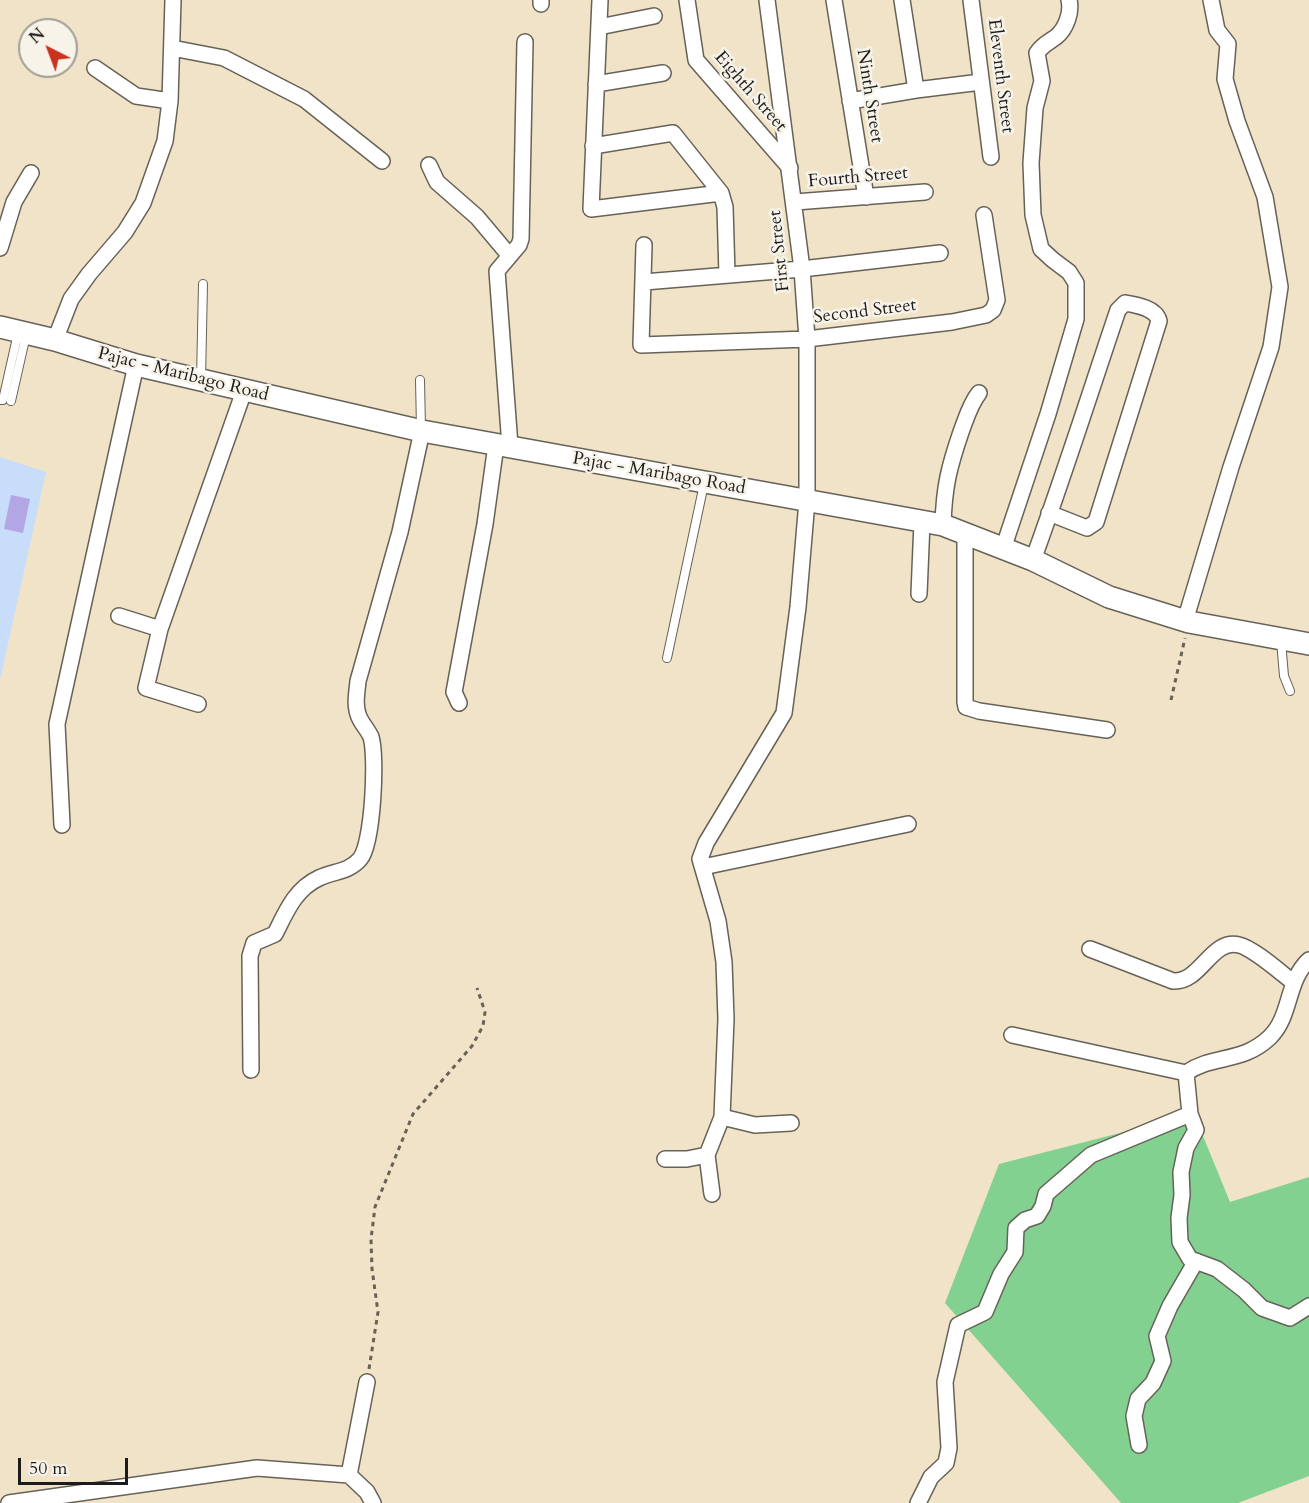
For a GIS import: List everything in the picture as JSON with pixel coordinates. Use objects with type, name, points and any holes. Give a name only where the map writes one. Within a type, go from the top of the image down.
[{"type":"street","points":[[55,340],[71,299],[125,232],[143,203],[165,141],[170,101],[173,0]]},
{"type":"street","points":[[600,0],[591,209],[721,193]]},
{"type":"street","points":[[688,2],[705,0]]},
{"type":"street","name":"First Street","points":[[703,867],[701,855],[706,843],[784,713],[798,607],[807,501],[807,339],[802,269],[767,0]]},
{"type":"street","name":"Ninth Street","points":[[834,0],[866,197]]},
{"type":"street","points":[[902,0],[916,90]]},
{"type":"street","name":"Eleventh Street","points":[[971,0],[991,157]]},
{"type":"street","points":[[1003,549],[1048,414],[1076,319],[1076,283],[1069,272],[1041,249],[1033,215],[1031,163],[1035,108],[1042,81],[1037,53],[1045,44],[1059,35],[1064,27],[1071,7],[1069,0]]},
{"type":"street","points":[[1187,621],[1231,467],[1271,347],[1280,287],[1265,196],[1237,121],[1225,79],[1228,44],[1217,30],[1211,0]]},
{"type":"street","name":"Eighth Street","points":[[688,2],[696,60],[790,168]]},
{"type":"street","points":[[599,27],[654,15]]},
{"type":"street","points":[[459,703],[454,692],[485,524],[503,445],[497,271],[519,245],[520,239],[525,42]]},
{"type":"street","points":[[172,48],[224,58],[304,99],[382,161]]},
{"type":"street","points":[[95,68],[136,96],[170,101]]},
{"type":"street","points":[[596,84],[663,73]]},
{"type":"street","points":[[850,102],[916,90],[981,82]]},
{"type":"street","points":[[593,146],[673,133],[721,193],[726,207],[726,275]]},
{"type":"street","points":[[429,165],[437,182],[477,217],[509,255]]},
{"type":"street","points":[[0,248],[14,201],[31,173]]},
{"type":"street","name":"Fourth Street","points":[[795,202],[925,192]]},
{"type":"street","name":"Second Street","points":[[644,282],[641,345],[807,339],[952,322],[986,315],[993,310],[997,300],[984,215]]},
{"type":"street","points":[[644,245],[644,282],[802,269],[940,254]]},
{"type":"street","points":[[1033,560],[1118,310],[1125,303],[1154,311],[1159,321],[1096,522],[1087,528],[1049,513]]},
{"type":"street","name":"Pajac - Maribago Road","points":[[15,330],[136,365],[422,431],[932,523],[1033,560],[1109,597],[1187,621],[1309,644]]},
{"type":"street","points":[[62,825],[57,724],[136,365]]},
{"type":"street","points":[[198,704],[146,688],[160,629],[244,391]]},
{"type":"street","points":[[919,594],[932,523],[944,493],[949,467],[968,414],[979,393]]},
{"type":"street","points":[[251,1070],[250,956],[254,943],[275,934],[294,897],[318,878],[348,869],[362,857],[371,824],[374,763],[371,737],[359,717],[355,703],[358,681],[399,532],[422,431]]},
{"type":"street","points":[[965,534],[964,702],[966,707],[979,711],[1107,730]]},
{"type":"street","points":[[119,616],[160,629]]},
{"type":"street","points":[[712,1194],[706,1155],[722,1117],[726,1019],[724,962],[718,921],[703,867],[908,824]]},
{"type":"street","points":[[1090,949],[1178,981],[1190,977],[1222,947],[1237,944],[1248,949],[1293,982]]},
{"type":"street","points":[[1012,1035],[1186,1073],[1203,1064],[1242,1055],[1270,1036],[1285,1014],[1297,974],[1309,960]]},
{"type":"street","points":[[1186,1073],[1190,1114],[1196,1130],[1186,1148],[1181,1172],[1180,1242],[1190,1259],[1217,1269],[1244,1290],[1262,1308],[1290,1318],[1309,1306]]},
{"type":"street","points":[[918,1503],[931,1477],[946,1463],[949,1448],[945,1383],[958,1324],[985,1312],[1001,1274],[1015,1252],[1016,1228],[1025,1220],[1037,1216],[1046,1194],[1091,1155],[1190,1114]]},
{"type":"street","points":[[722,1117],[755,1125],[791,1123]]},
{"type":"street","points":[[665,1159],[687,1159],[706,1155]]},
{"type":"street","points":[[1139,1445],[1134,1416],[1138,1399],[1153,1383],[1162,1361],[1157,1336],[1170,1306],[1196,1261]]},
{"type":"street","points":[[349,1475],[367,1382]]},
{"type":"street","points":[[9,1503],[257,1468],[349,1475],[367,1492],[373,1503]]},
{"type":"lane","points":[[201,381],[203,284]]},
{"type":"lane","points":[[0,400],[3,400],[15,330]]},
{"type":"lane","points":[[11,401],[15,330]]},
{"type":"lane","points":[[420,380],[422,431]]},
{"type":"lane","points":[[667,658],[704,482]]},
{"type":"lane","points":[[1281,639],[1284,676],[1290,691]]},
{"type":"path","points":[[1171,700],[1187,621]]},
{"type":"path","points":[[367,1382],[378,1312],[370,1239],[375,1207],[413,1114],[472,1046],[483,1026],[485,1012],[477,988]]},
{"type":"shaded area","points":[[0,457],[46,472],[0,680]]},
{"type":"green space","points":[[1194,1114],[1230,1202],[1309,1177],[1309,1476],[1238,1503],[1121,1503],[945,1303],[999,1164]]},
{"type":"building","points":[[11,495],[30,499],[23,533],[4,529]]}]
